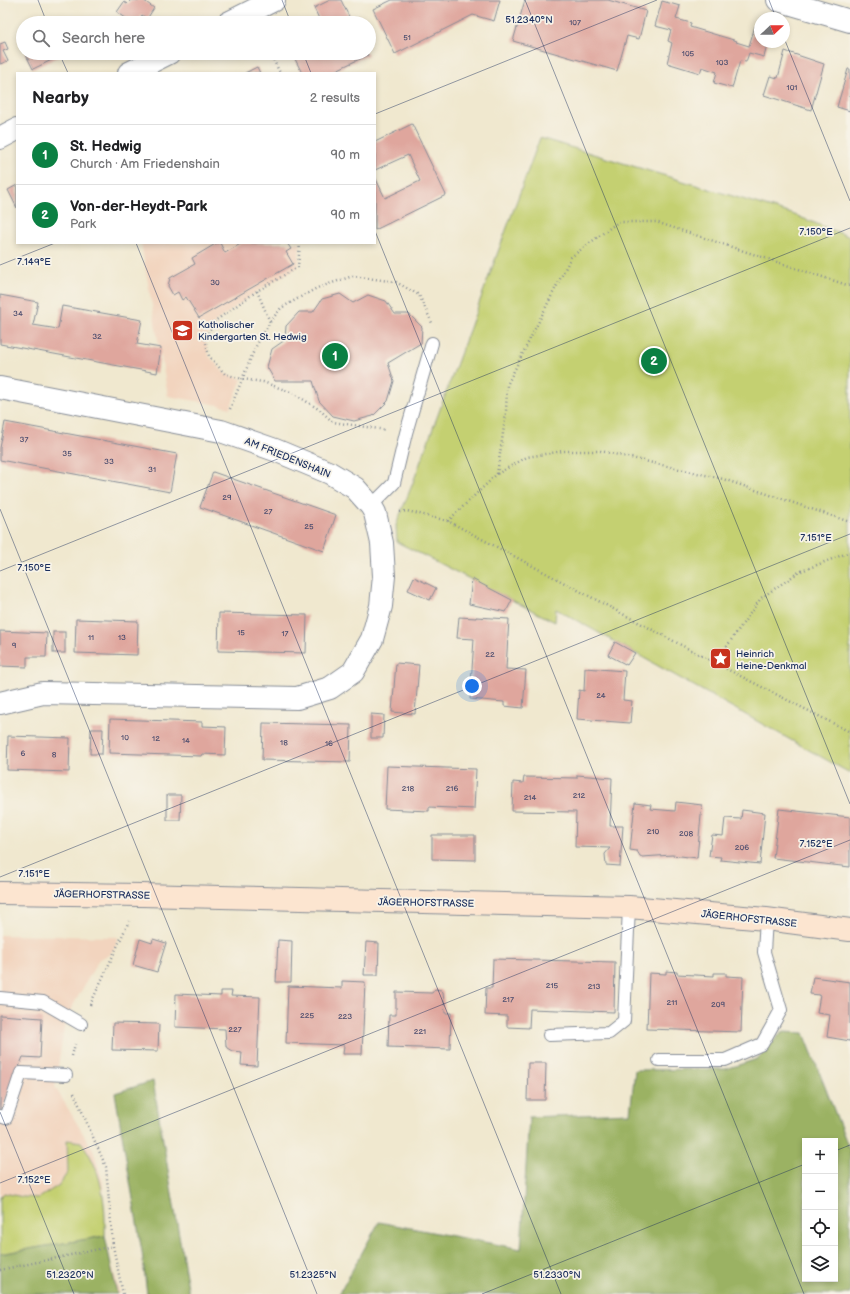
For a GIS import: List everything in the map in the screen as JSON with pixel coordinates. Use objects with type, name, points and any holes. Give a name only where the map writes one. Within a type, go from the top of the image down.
[{"type":"main road","name":"JÄGERHOFSTRASSE","points":[[0,893],[629,907],[766,919],[850,930]]},
{"type":"street","points":[[242,16],[274,0]]},
{"type":"street","points":[[778,0],[850,21]]},
{"type":"street","points":[[131,72],[155,60]]},
{"type":"street","points":[[0,138],[16,130]]},
{"type":"street","name":"AM FRIEDENSHAIN","points":[[0,388],[221,431],[275,450],[330,473],[355,488],[373,510],[382,543],[384,576],[381,606],[372,639],[352,672],[330,688],[298,698],[43,693],[0,704]]},
{"type":"lane","points":[[373,510],[394,483],[406,433],[432,343]]},
{"type":"lane","points":[[549,1035],[609,1034],[624,1021],[629,907]]},
{"type":"lane","points":[[659,1060],[725,1060],[762,1044],[780,1010],[764,952],[766,919]]},
{"type":"lane","points":[[0,998],[43,1002],[81,1024]]},
{"type":"lane","points":[[0,1116],[6,1118],[21,1073],[66,1075]]},
{"type":"path","points":[[274,60],[280,72]]},
{"type":"path","points":[[497,474],[506,413],[507,385],[571,257],[618,222],[656,222],[850,286]]},
{"type":"path","points":[[300,244],[298,267],[257,291],[215,321],[205,339],[209,356],[225,374],[242,379],[262,382],[293,393],[320,410],[333,422],[406,433]]},
{"type":"path","points":[[221,431],[255,348],[270,322],[281,308],[317,288],[353,276],[396,282],[419,296],[432,322],[432,343]]},
{"type":"path","points":[[257,291],[270,322]]},
{"type":"path","points":[[448,521],[497,474],[527,458],[563,451],[601,451],[723,479],[850,522]]},
{"type":"path","points":[[373,510],[407,511],[448,521],[715,663],[850,732]]},
{"type":"path","points":[[715,663],[761,598],[799,572],[850,552]]},
{"type":"path","points":[[123,1294],[113,1246],[106,1167],[66,1075],[81,1024],[141,895]]},
{"type":"path","points":[[0,1270],[113,1246]]},
{"type":"shaded area","name":"Katholischer Kindergarten St. Hedwig","points":[[141,244],[300,244],[298,267],[257,291],[216,321],[205,339],[209,356],[225,374],[242,379],[230,408],[168,396]]},
{"type":"shaded area","points":[[0,935],[118,937],[115,947],[109,955],[99,959],[65,1020],[55,1087],[93,1150],[103,1183],[105,1236],[120,1294],[0,1294]]},
{"type":"green space","points":[[540,138],[792,214],[850,237],[850,773],[556,609],[555,622],[397,542],[396,525]]},
{"type":"green space","points":[[782,1032],[804,1033],[850,1151],[850,1294],[339,1294],[379,1222],[521,1249],[529,1117],[630,1113],[635,1070],[726,1069],[757,1059]]},
{"type":"green space","points":[[153,1081],[189,1294],[147,1294],[142,1252],[115,1093]]},
{"type":"green space","points":[[67,1140],[81,1142],[94,1163],[101,1187],[105,1211],[105,1236],[0,1254],[0,1197],[4,1193],[23,1197],[39,1198],[59,1185],[68,1172]]},
{"type":"green space","points":[[105,1236],[117,1294],[0,1294],[0,1254]]},
{"type":"building","points":[[131,0],[143,0],[154,8],[149,16],[123,16],[117,12],[124,2],[127,4]]},
{"type":"building","points":[[330,0],[341,0],[349,16],[318,16],[314,8]]},
{"type":"building","points":[[392,0],[500,0],[494,21],[473,15],[395,54],[373,9]]},
{"type":"building","points":[[525,0],[608,0],[646,11],[639,39],[627,36],[617,71],[513,41]]},
{"type":"building","points":[[662,1],[680,6],[676,19],[691,23],[690,27],[749,46],[754,29],[754,48],[766,48],[764,57],[749,53],[746,62],[740,61],[732,88],[714,83],[717,72],[702,67],[700,73],[667,63],[672,43],[668,41],[671,30],[655,26]]},
{"type":"building","points":[[5,42],[8,49],[3,51],[8,61],[0,64],[0,44]]},
{"type":"building","points":[[785,51],[824,64],[811,110],[764,95],[770,76],[778,78]]},
{"type":"building","points":[[28,60],[52,60],[33,69]]},
{"type":"building","points":[[296,60],[357,60],[332,72],[302,72]]},
{"type":"building","points":[[257,67],[260,72],[247,72]]},
{"type":"building","points":[[848,69],[850,69],[850,111],[837,107]]},
{"type":"building","points":[[412,124],[446,195],[376,230],[376,179],[385,198],[420,181],[408,155],[376,170],[376,142]]},
{"type":"building","points":[[16,186],[16,206],[8,190]]},
{"type":"building","points":[[215,244],[220,244],[225,253],[240,244],[288,244],[291,249],[286,252],[293,264],[199,318],[186,297],[182,300],[178,292],[173,295],[168,286],[170,278],[195,264],[192,258]]},
{"type":"building","points":[[340,294],[353,303],[368,295],[386,301],[395,314],[409,314],[422,327],[421,343],[388,363],[394,381],[388,401],[373,416],[354,421],[333,416],[319,401],[313,381],[275,381],[267,367],[272,349],[285,340],[286,326],[299,312],[313,312],[322,299]]},
{"type":"building","points":[[0,295],[38,302],[33,325],[58,329],[62,306],[142,320],[137,344],[161,348],[157,373],[0,344]]},
{"type":"building","points":[[5,422],[177,454],[170,492],[0,460],[0,448]]},
{"type":"building","points":[[213,472],[336,515],[324,551],[200,507]]},
{"type":"building","points":[[414,577],[436,588],[430,600],[408,590]]},
{"type":"building","points":[[472,579],[512,600],[506,612],[469,604]]},
{"type":"building","points":[[219,613],[307,615],[306,653],[218,651]]},
{"type":"building","points":[[459,617],[509,619],[506,669],[526,670],[523,708],[504,706],[504,702],[470,699],[474,639],[457,638]]},
{"type":"building","points":[[76,619],[138,621],[137,655],[75,653]]},
{"type":"building","points":[[0,631],[47,633],[46,657],[27,657],[27,667],[0,666]]},
{"type":"building","points":[[53,632],[65,632],[65,653],[53,653]]},
{"type":"building","points":[[615,642],[635,653],[627,665],[608,655]]},
{"type":"building","points":[[396,663],[419,665],[415,714],[392,712]]},
{"type":"building","points":[[585,668],[625,671],[623,700],[632,701],[630,723],[577,719],[579,690],[584,691]]},
{"type":"building","points":[[371,714],[384,715],[383,738],[371,738]]},
{"type":"building","points":[[110,719],[202,722],[202,726],[226,727],[225,755],[202,754],[201,756],[109,753]]},
{"type":"building","points":[[263,723],[351,725],[350,762],[262,760]]},
{"type":"building","points":[[91,729],[103,729],[102,754],[90,754]]},
{"type":"building","points":[[8,736],[70,738],[69,772],[7,770]]},
{"type":"building","points":[[387,766],[476,769],[474,809],[429,807],[429,811],[385,809]]},
{"type":"building","points":[[577,775],[612,778],[610,826],[623,826],[620,866],[606,865],[605,854],[610,848],[575,847],[576,812],[512,811],[513,782],[523,783],[524,777],[577,778]]},
{"type":"building","points":[[167,795],[181,795],[180,820],[167,820]]},
{"type":"building","points":[[676,802],[702,805],[697,858],[672,855],[642,857],[637,851],[630,850],[635,803],[651,805],[650,809],[675,811]]},
{"type":"building","points":[[779,809],[850,817],[850,867],[773,858]]},
{"type":"building","points":[[742,810],[765,813],[760,864],[720,860],[721,857],[709,856],[712,835],[723,836],[725,818],[741,819]]},
{"type":"building","points":[[432,835],[475,835],[475,860],[432,859]]},
{"type":"building","points":[[140,939],[152,943],[153,939],[166,943],[157,972],[133,965]]},
{"type":"building","points":[[278,940],[292,941],[291,982],[276,982]]},
{"type":"building","points":[[366,942],[379,943],[378,975],[364,975]]},
{"type":"building","points":[[493,959],[615,962],[614,1012],[530,1009],[529,1028],[507,1027],[507,1016],[485,1015],[486,988],[492,988]]},
{"type":"building","points":[[666,971],[677,972],[677,974],[714,976],[714,973],[726,973],[726,976],[743,977],[741,1032],[647,1029],[649,973],[666,974]]},
{"type":"building","points":[[813,977],[850,982],[850,1041],[827,1037],[830,1015],[817,1013],[820,995],[810,994]]},
{"type":"building","points":[[342,981],[365,982],[362,1054],[343,1054],[344,1045],[286,1043],[288,986],[342,988]]},
{"type":"building","points":[[435,989],[443,992],[445,1013],[451,1013],[450,1049],[388,1047],[389,1015],[396,1015],[396,992],[432,993]]},
{"type":"building","points":[[221,991],[232,991],[231,996],[260,997],[257,1066],[241,1065],[242,1052],[232,1051],[227,1048],[225,1029],[175,1027],[176,994],[221,996]]},
{"type":"building","points":[[0,1015],[42,1018],[40,1058],[23,1057],[0,1113]]},
{"type":"building","points":[[113,1023],[159,1024],[158,1051],[112,1050]]},
{"type":"building","points":[[528,1063],[546,1063],[545,1100],[527,1100]]},
{"type":"place","name":"Katholischer Kindergarten St. Hedwig","points":[[183,330]]},
{"type":"place","name":"St. Hedwig","points":[[335,356]]},
{"type":"place","name":"Von-der-Heydt-Park","points":[[654,361]]},
{"type":"place","name":"Heinrich Heine-Denkmal","points":[[721,659]]}]
